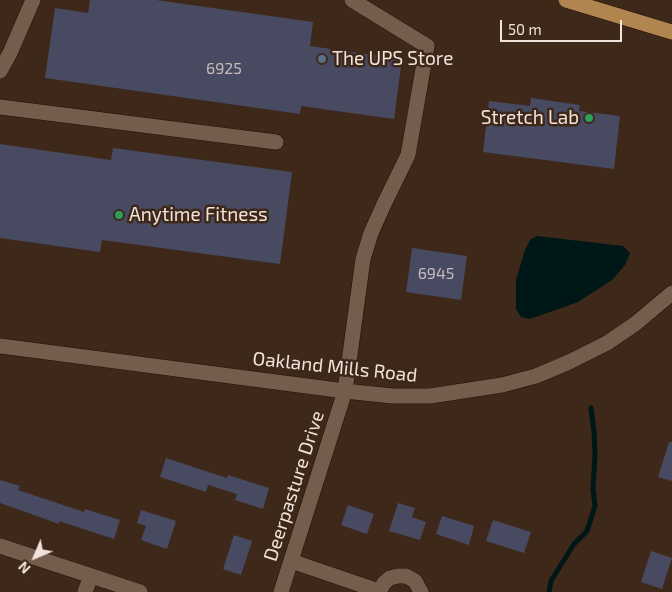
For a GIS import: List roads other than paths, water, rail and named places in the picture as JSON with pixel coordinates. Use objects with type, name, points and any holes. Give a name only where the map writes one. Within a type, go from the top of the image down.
[{"type":"main road","points":[[566,0],[672,32]]},
{"type":"street","points":[[0,71],[33,0]]},
{"type":"street","name":"Deerpasture Drive","points":[[281,592],[345,391],[363,259],[371,234],[408,155],[427,46],[352,0]]},
{"type":"street","points":[[0,107],[276,142]]},
{"type":"street","name":"Oakland Mills Road","points":[[0,346],[345,391],[392,396],[430,396],[502,384],[536,376],[569,362],[607,343],[672,293]]},
{"type":"street","points":[[0,546],[140,592]]},
{"type":"street","points":[[291,561],[379,592],[384,583],[390,578],[406,576],[415,581],[421,592]]},
{"type":"street","points":[[85,592],[91,576]]},
{"type":"waterway","points":[[549,592],[551,581],[574,544],[587,531],[595,506],[593,489],[595,455],[591,408]]},
{"type":"place","name":"The UPS Store","points":[[322,59]]},
{"type":"place","name":"Stretch Lab","points":[[589,118]]},
{"type":"place","name":"Anytime Fitness","points":[[119,215]]}]
